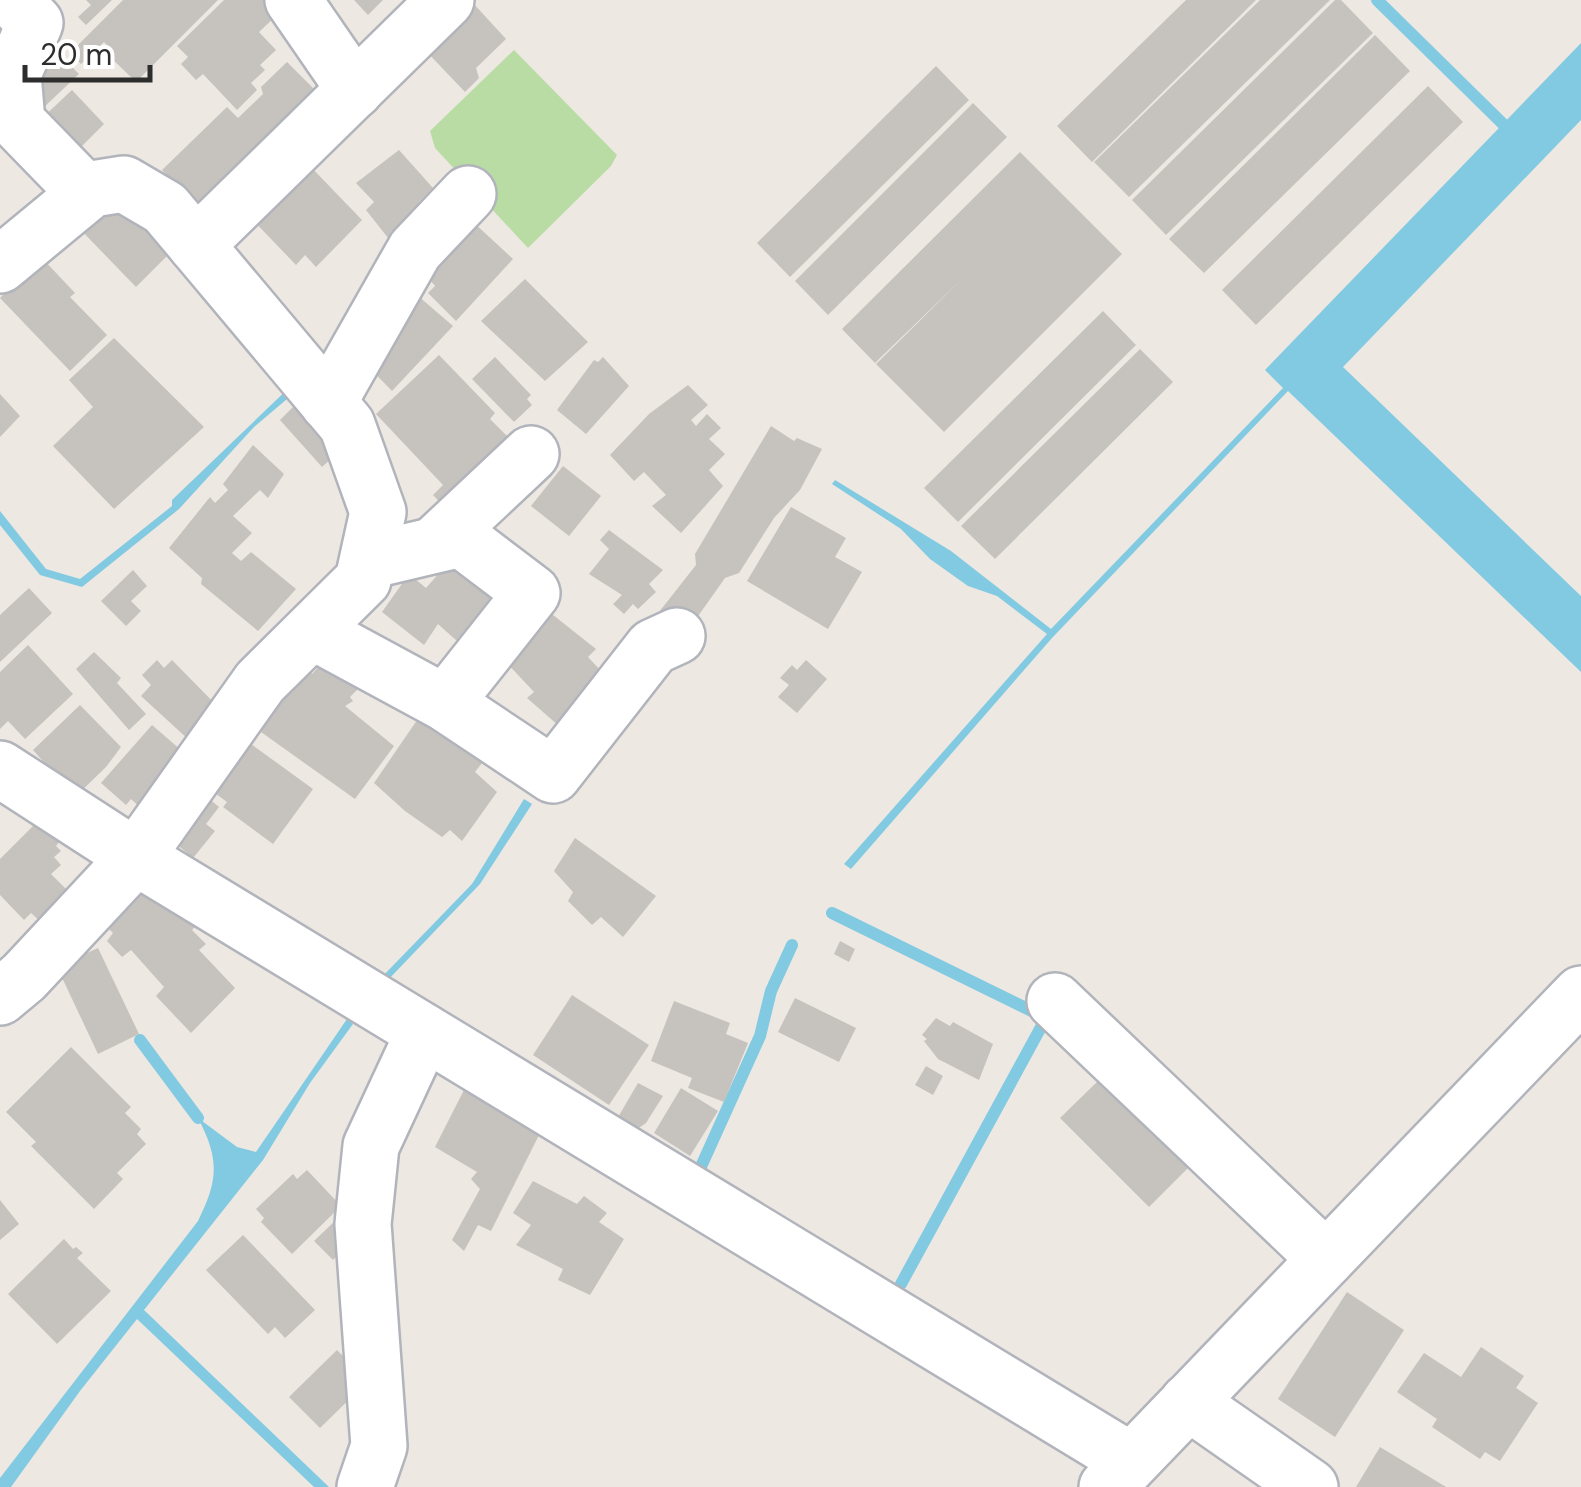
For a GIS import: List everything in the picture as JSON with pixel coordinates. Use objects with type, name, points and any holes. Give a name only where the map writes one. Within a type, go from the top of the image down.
[{"type":"street","points":[[13,0],[35,23],[13,74],[18,122],[86,194]]},
{"type":"street","points":[[293,0],[355,90]]},
{"type":"street","points":[[196,246],[446,0]]},
{"type":"street","points":[[0,265],[92,189],[124,184],[164,208],[347,425],[378,512],[364,580],[260,682],[136,857],[24,977],[0,997]]},
{"type":"street","points":[[328,403],[415,250],[468,194]]},
{"type":"street","points":[[434,545],[531,454]]},
{"type":"street","points":[[368,560],[462,539],[532,593],[445,703]]},
{"type":"street","points":[[312,631],[445,703],[553,775],[653,648],[677,636]]},
{"type":"street","points":[[0,769],[136,857],[424,1032],[1119,1474],[1581,994]]},
{"type":"street","points":[[1056,1001],[1326,1259]]},
{"type":"street","points":[[365,1487],[379,1446],[364,1224],[371,1146],[424,1032]]},
{"type":"street","points":[[1188,1402],[1310,1487]]},
{"type":"green space","points":[[514,50],[617,155],[611,166],[528,248],[435,148],[430,131]]},
{"type":"water","points":[[1581,43],[1581,120],[1343,367],[1581,596],[1581,672],[1288,391],[1052,638],[851,869],[844,864],[1047,634],[997,596],[968,586],[930,559],[901,529],[832,484],[835,480],[951,551],[1051,629],[1283,388],[1265,370]]},
{"type":"water","points":[[294,383],[300,388],[254,427],[179,509],[82,587],[40,575],[0,525],[0,511],[46,569],[80,579],[172,506],[172,500]]},
{"type":"water","points":[[524,799],[532,804],[480,884],[386,982],[379,980],[472,884]]},
{"type":"water","points":[[347,1019],[353,1024],[310,1083],[263,1160],[144,1310],[329,1487],[314,1487],[137,1319],[11,1487],[0,1487],[0,1478],[198,1221],[210,1194],[214,1170],[210,1146],[198,1118],[237,1147],[256,1152]]},
{"type":"building","points":[[86,0],[112,0],[86,25],[78,17],[91,5]]},
{"type":"building","points":[[123,0],[218,0],[136,82],[104,51],[108,46],[104,42],[81,64],[70,53]]},
{"type":"building","points":[[224,0],[264,0],[278,14],[259,32],[276,50],[260,65],[265,70],[251,83],[257,90],[237,110],[203,74],[196,80],[181,64],[188,57],[177,46]]},
{"type":"building","points":[[354,0],[383,0],[368,15]]},
{"type":"building","points":[[1186,0],[1256,0],[1092,162],[1057,126]]},
{"type":"building","points":[[1260,0],[1330,0],[1129,197],[1094,162]]},
{"type":"building","points":[[1335,0],[1341,0],[1373,33],[1166,235],[1132,200]]},
{"type":"building","points":[[472,2],[506,39],[476,68],[479,78],[465,92],[426,51]]},
{"type":"building","points":[[1375,35],[1410,71],[1204,273],[1169,239]]},
{"type":"building","points":[[50,45],[79,74],[42,109],[23,89]]},
{"type":"building","points":[[287,62],[322,97],[203,213],[162,170],[227,107],[238,118],[263,94],[261,87]]},
{"type":"building","points":[[936,66],[969,100],[790,277],[757,243]]},
{"type":"building","points":[[1428,86],[1463,122],[1256,325],[1222,290]]},
{"type":"building","points":[[72,90],[104,124],[71,157],[38,122]]},
{"type":"building","points":[[973,103],[1007,137],[828,315],[795,281]]},
{"type":"building","points":[[399,150],[433,188],[419,202],[435,224],[396,248],[366,210],[374,202],[356,183]]},
{"type":"building","points":[[1020,152],[1122,254],[944,432],[876,364],[964,277],[875,363],[842,329]]},
{"type":"building","points":[[308,164],[362,220],[316,267],[305,255],[296,265],[251,218]]},
{"type":"building","points":[[126,205],[170,253],[136,287],[77,226]]},
{"type":"building","points":[[472,221],[513,259],[456,321],[428,293],[435,286],[425,274]]},
{"type":"building","points":[[41,257],[75,293],[70,297],[107,335],[70,371],[0,298]]},
{"type":"building","points":[[525,279],[588,342],[545,381],[481,321]]},
{"type":"building","points":[[417,295],[453,326],[392,391],[358,356]]},
{"type":"building","points":[[1103,311],[1136,345],[958,522],[924,488]]},
{"type":"building","points":[[114,338],[204,427],[114,509],[53,446],[93,407],[69,380]]},
{"type":"building","points":[[1140,349],[1173,382],[995,559],[961,526]]},
{"type":"building","points":[[439,355],[495,413],[490,419],[513,442],[449,512],[433,495],[443,485],[376,414]]},
{"type":"building","points":[[495,357],[531,395],[527,399],[532,405],[514,422],[472,379]]},
{"type":"building","points":[[603,357],[629,386],[586,434],[557,410],[594,360],[598,362]]},
{"type":"building","points":[[688,385],[708,405],[691,420],[696,426],[707,414],[721,428],[709,439],[725,454],[709,470],[723,486],[681,533],[652,506],[666,495],[644,472],[634,481],[610,455],[649,414]]},
{"type":"building","points":[[0,394],[20,416],[0,437]]},
{"type":"building","points":[[303,397],[334,456],[322,467],[280,420]]},
{"type":"building","points":[[771,426],[794,441],[797,438],[822,449],[800,490],[774,518],[739,573],[725,578],[696,619],[688,610],[673,623],[659,612],[696,565],[695,554]]},
{"type":"building","points":[[253,445],[284,474],[268,498],[260,490],[233,516],[252,533],[232,553],[241,561],[251,552],[296,589],[258,631],[201,584],[202,578],[169,548],[210,497],[215,503],[228,490],[223,484]]},
{"type":"building","points":[[563,466],[601,496],[569,536],[531,506]]},
{"type":"building","points":[[791,507],[846,538],[835,557],[862,572],[828,629],[747,581]]},
{"type":"building","points":[[609,530],[663,570],[649,584],[656,592],[638,609],[633,604],[624,614],[613,604],[622,595],[589,574],[609,549],[600,540]]},
{"type":"building","points":[[448,563],[502,602],[466,649],[438,624],[424,645],[382,612],[409,574],[426,588]]},
{"type":"building","points":[[133,570],[147,586],[131,601],[141,611],[126,626],[101,601]]},
{"type":"building","points":[[29,588],[52,613],[0,662],[0,615]]},
{"type":"building","points":[[548,611],[596,649],[588,657],[603,673],[559,726],[527,698],[534,692],[506,662]]},
{"type":"building","points":[[28,645],[73,694],[25,739],[8,721],[0,729],[0,672]]},
{"type":"building","points":[[94,652],[121,678],[117,683],[146,714],[129,730],[76,669]]},
{"type":"building","points":[[157,660],[164,668],[172,660],[220,709],[189,740],[141,696],[151,685],[142,675]]},
{"type":"building","points":[[806,660],[827,679],[797,713],[778,697],[789,685],[780,678],[792,665],[797,670]]},
{"type":"building","points":[[323,662],[358,689],[350,697],[353,701],[345,706],[394,746],[355,799],[261,732],[266,724],[259,716],[306,668],[312,674]]},
{"type":"building","points":[[80,705],[121,747],[75,797],[33,750]]},
{"type":"building","points":[[424,710],[456,732],[482,763],[475,772],[497,792],[462,841],[450,830],[442,837],[374,783]]},
{"type":"building","points":[[152,725],[189,757],[143,810],[131,799],[126,805],[101,783]]},
{"type":"building","points":[[240,736],[313,789],[273,844],[223,807],[227,802],[204,785]]},
{"type":"building","points":[[202,793],[219,807],[206,824],[215,831],[193,858],[166,835]]},
{"type":"building","points":[[41,818],[62,838],[56,846],[61,851],[54,857],[61,865],[51,874],[70,893],[41,922],[31,913],[24,920],[0,895],[0,859]]},
{"type":"building","points":[[575,838],[656,896],[623,937],[601,917],[592,925],[568,901],[573,892],[554,871]]},
{"type":"building","points":[[147,881],[206,915],[192,930],[206,944],[199,950],[235,988],[191,1033],[156,996],[164,987],[131,950],[122,957],[107,941],[113,933],[103,923]]},
{"type":"building","points":[[840,941],[855,949],[849,962],[834,954]]},
{"type":"building","points":[[98,948],[139,1034],[98,1054],[57,967]]},
{"type":"building","points":[[572,995],[649,1045],[609,1105],[533,1055]]},
{"type":"building","points":[[795,998],[856,1028],[839,1062],[778,1032]]},
{"type":"building","points":[[674,1001],[730,1023],[726,1034],[748,1043],[724,1102],[688,1088],[692,1078],[651,1061]]},
{"type":"building","points":[[936,1018],[950,1026],[953,1022],[993,1044],[979,1080],[938,1059],[924,1041],[927,1039],[922,1035]]},
{"type":"building","points":[[71,1047],[131,1107],[125,1113],[141,1129],[137,1134],[146,1144],[117,1173],[123,1179],[94,1209],[31,1146],[36,1142],[6,1112]]},
{"type":"building","points":[[926,1066],[943,1076],[933,1095],[915,1085]]},
{"type":"building","points":[[1098,1081],[1188,1168],[1149,1207],[1060,1118]]},
{"type":"building","points":[[638,1083],[663,1096],[646,1123],[630,1134],[614,1124]]},
{"type":"building","points":[[465,1088],[541,1131],[491,1231],[478,1225],[464,1251],[452,1240],[480,1189],[471,1179],[477,1172],[435,1147]]},
{"type":"building","points":[[681,1088],[718,1111],[690,1156],[654,1133]]},
{"type":"building","points":[[307,1170],[341,1206],[292,1254],[261,1222],[264,1218],[256,1209],[293,1174],[297,1179]]},
{"type":"building","points":[[533,1181],[577,1204],[584,1196],[607,1213],[599,1222],[624,1239],[590,1295],[558,1280],[563,1269],[516,1245],[531,1225],[513,1213]]},
{"type":"building","points":[[0,1200],[19,1224],[0,1240]]},
{"type":"building","points":[[339,1217],[357,1236],[333,1260],[314,1241]]},
{"type":"building","points":[[243,1235],[315,1310],[285,1338],[275,1327],[268,1334],[206,1270]]},
{"type":"building","points":[[64,1239],[83,1253],[77,1258],[111,1291],[57,1344],[8,1294]]},
{"type":"building","points":[[1347,1292],[1404,1330],[1335,1437],[1278,1399]]},
{"type":"building","points":[[1481,1347],[1524,1376],[1516,1388],[1538,1403],[1500,1461],[1485,1452],[1480,1459],[1432,1427],[1437,1419],[1397,1392],[1424,1353],[1461,1377]]},
{"type":"building","points":[[337,1350],[368,1381],[320,1428],[289,1397]]},
{"type":"building","points":[[1380,1447],[1446,1487],[1356,1487]]},
{"type":"waterway","points":[[1377,0],[1503,124]]},
{"type":"waterway","points":[[832,913],[1046,1018],[901,1284]]},
{"type":"waterway","points":[[699,1171],[760,1036],[771,991],[792,945]]},
{"type":"waterway","points":[[140,1040],[198,1118]]}]
